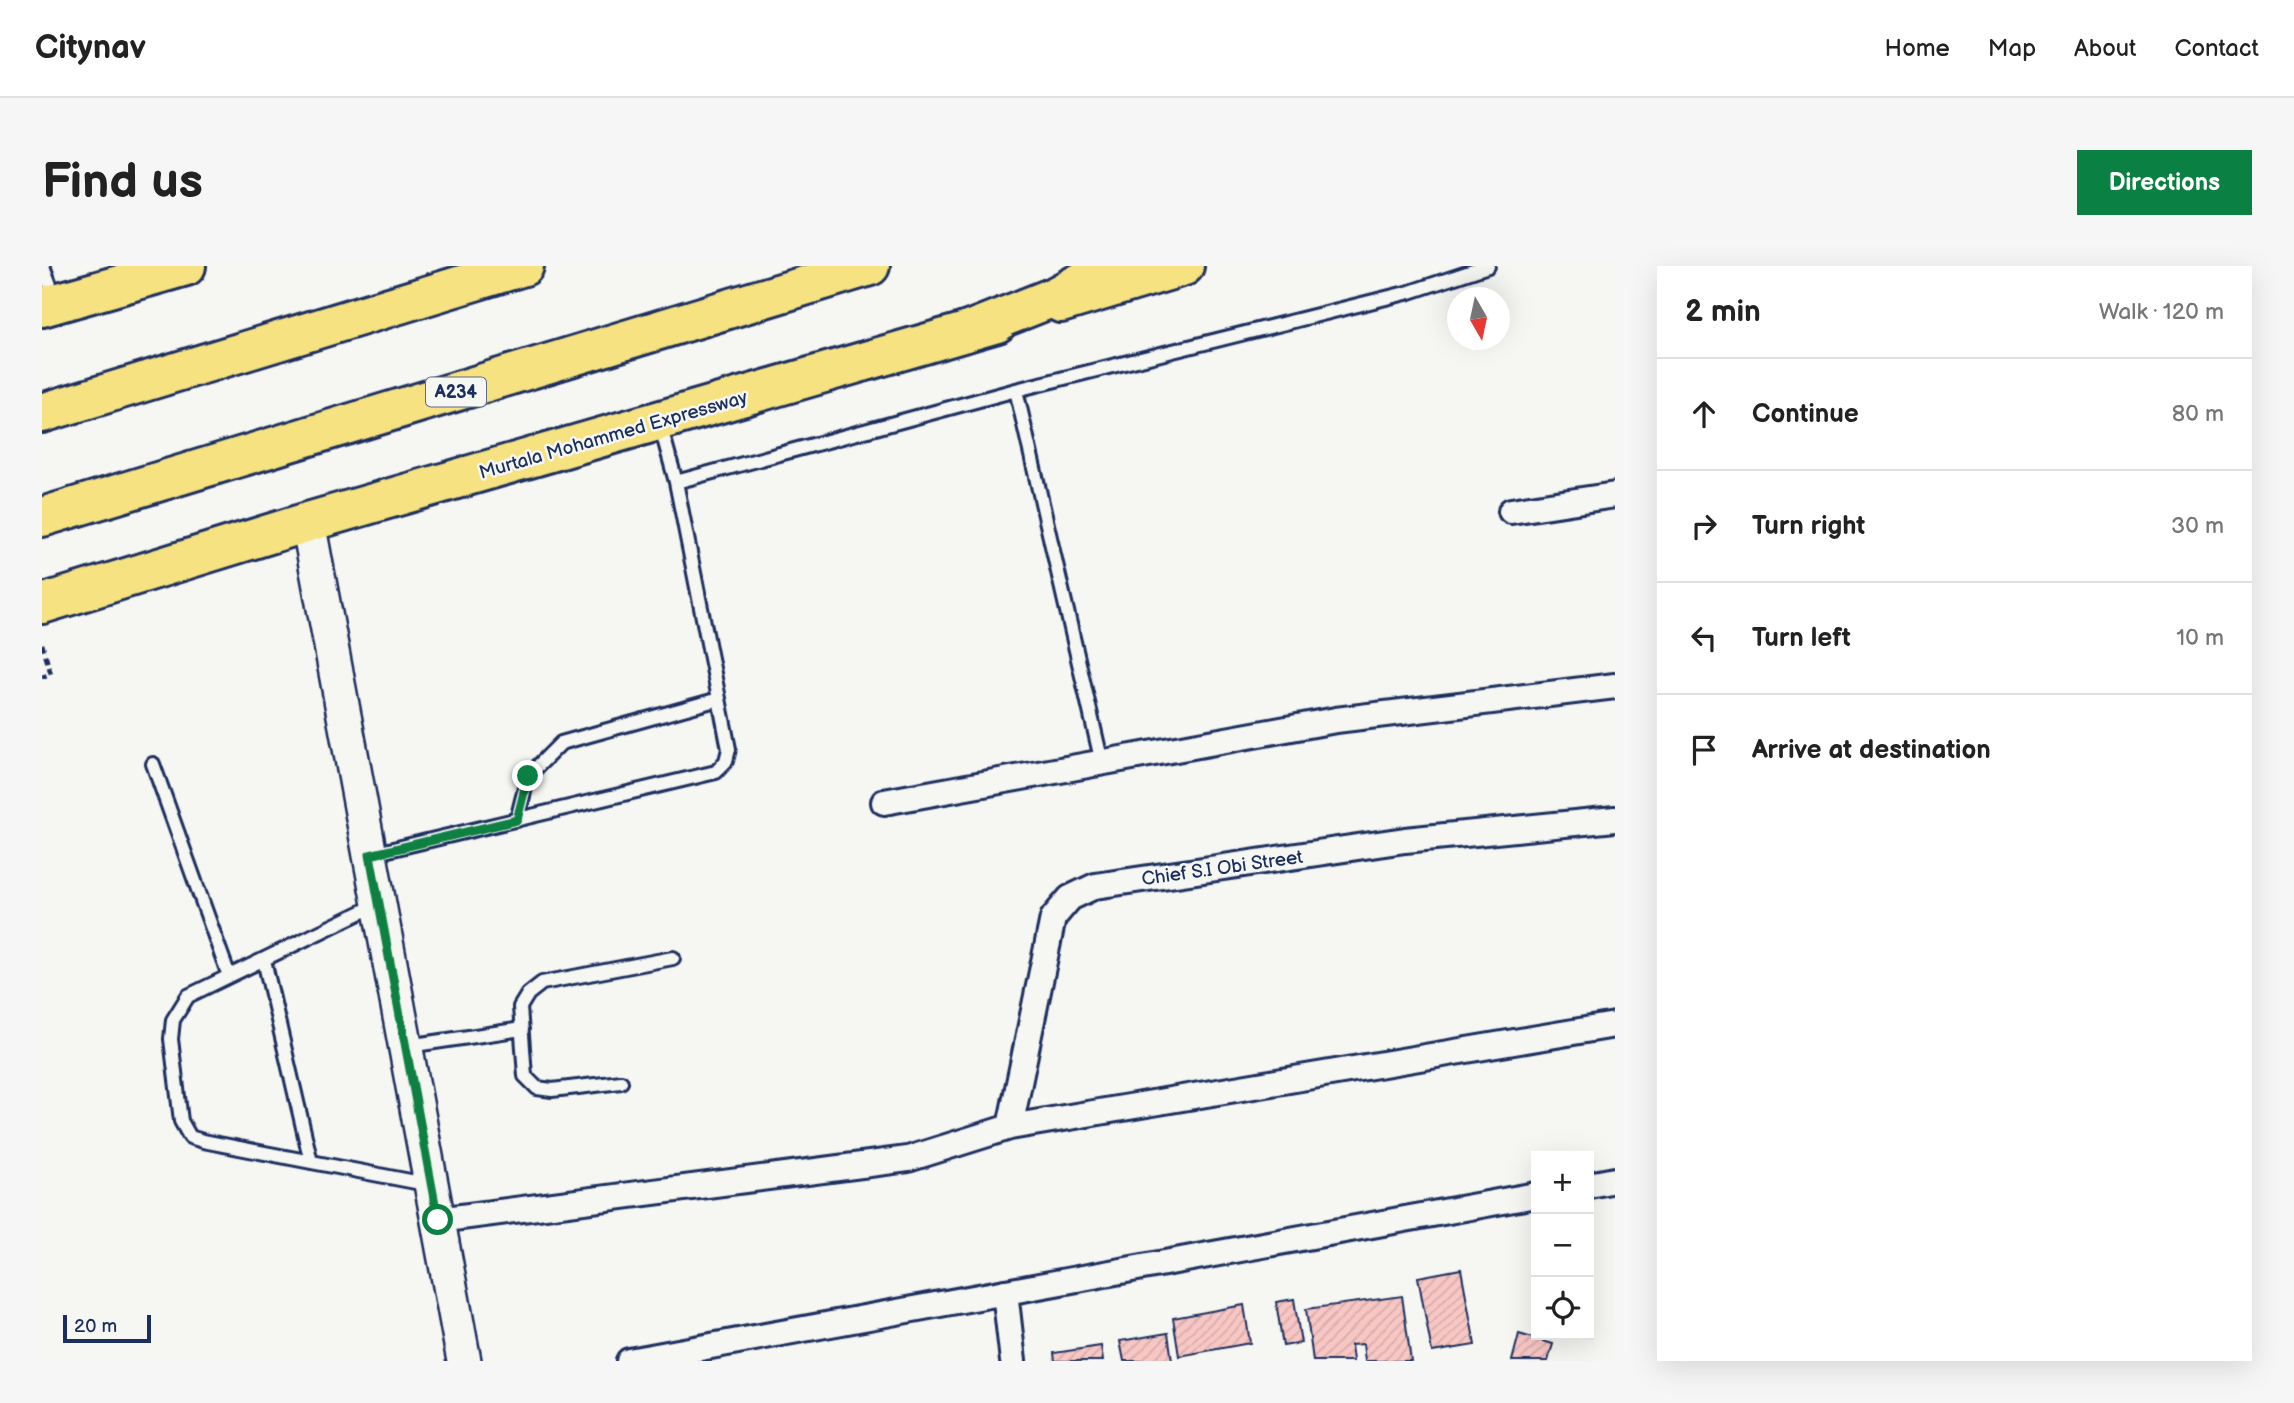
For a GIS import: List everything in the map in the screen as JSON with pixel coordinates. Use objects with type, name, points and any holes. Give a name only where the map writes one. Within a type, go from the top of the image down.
[{"type":"highway","points":[[49,304],[186,266]]},
{"type":"highway","points":[[42,413],[524,266]]},
{"type":"highway","name":"A234","points":[[42,517],[870,266]]},
{"type":"highway","points":[[966,332],[1054,297],[1111,266]]},
{"type":"highway","name":"Murtala Mohammed Expressway","points":[[42,604],[308,522],[966,332],[1184,266]]},
{"type":"main road","points":[[308,522],[464,1361]]},
{"type":"street","points":[[1511,511],[1615,495]]},
{"type":"street","points":[[884,802],[1336,720],[1615,686]]},
{"type":"street","name":"Chief S.I Obi Street","points":[[1010,1128],[1053,918],[1070,898],[1095,886],[1405,840],[1615,819]]},
{"type":"street","points":[[438,1220],[908,1159],[1010,1128],[1615,1025]]},
{"type":"street","points":[[1594,1184],[1615,1180]]},
{"type":"street","points":[[629,1361],[1531,1196]]},
{"type":"street","points":[[1004,1292],[1013,1361]]},
{"type":"lane","points":[[43,266],[49,304]]},
{"type":"lane","points":[[676,482],[1016,390],[1410,292],[1488,266]]},
{"type":"lane","points":[[1016,390],[1102,763]]},
{"type":"lane","points":[[370,855],[716,772],[726,761],[729,748],[676,482],[659,421]]},
{"type":"lane","points":[[517,820],[528,776],[561,743],[719,699]]},
{"type":"lane","points":[[153,764],[229,976]]},
{"type":"lane","points":[[379,904],[188,996],[173,1020],[171,1039],[181,1121],[190,1137],[203,1141],[431,1186]]},
{"type":"lane","points":[[621,1082],[552,1090],[537,1088],[525,1076],[520,1007],[528,994],[542,983],[673,958]]},
{"type":"lane","points":[[264,960],[311,1162]]},
{"type":"lane","points":[[405,1046],[522,1028]]},
{"type":"path","points":[[42,644],[51,674],[42,677]]},
{"type":"building","points":[[1461,1269],[1475,1345],[1432,1352],[1418,1277]]},
{"type":"building","points":[[1402,1296],[1411,1361],[1365,1361],[1363,1344],[1351,1345],[1353,1361],[1313,1361],[1306,1309]]},
{"type":"building","points":[[1294,1299],[1301,1343],[1283,1346],[1276,1302]]},
{"type":"building","points":[[1244,1305],[1250,1343],[1179,1356],[1173,1318]]},
{"type":"building","points":[[1168,1333],[1172,1361],[1124,1361],[1120,1341]]},
{"type":"building","points":[[1519,1334],[1531,1338],[1531,1340],[1553,1344],[1548,1361],[1512,1361]]},
{"type":"building","points":[[1101,1346],[1103,1361],[1055,1361],[1054,1353]]},
{"type":"route","points":[[438,1220],[370,855],[517,820],[528,776]]}]
